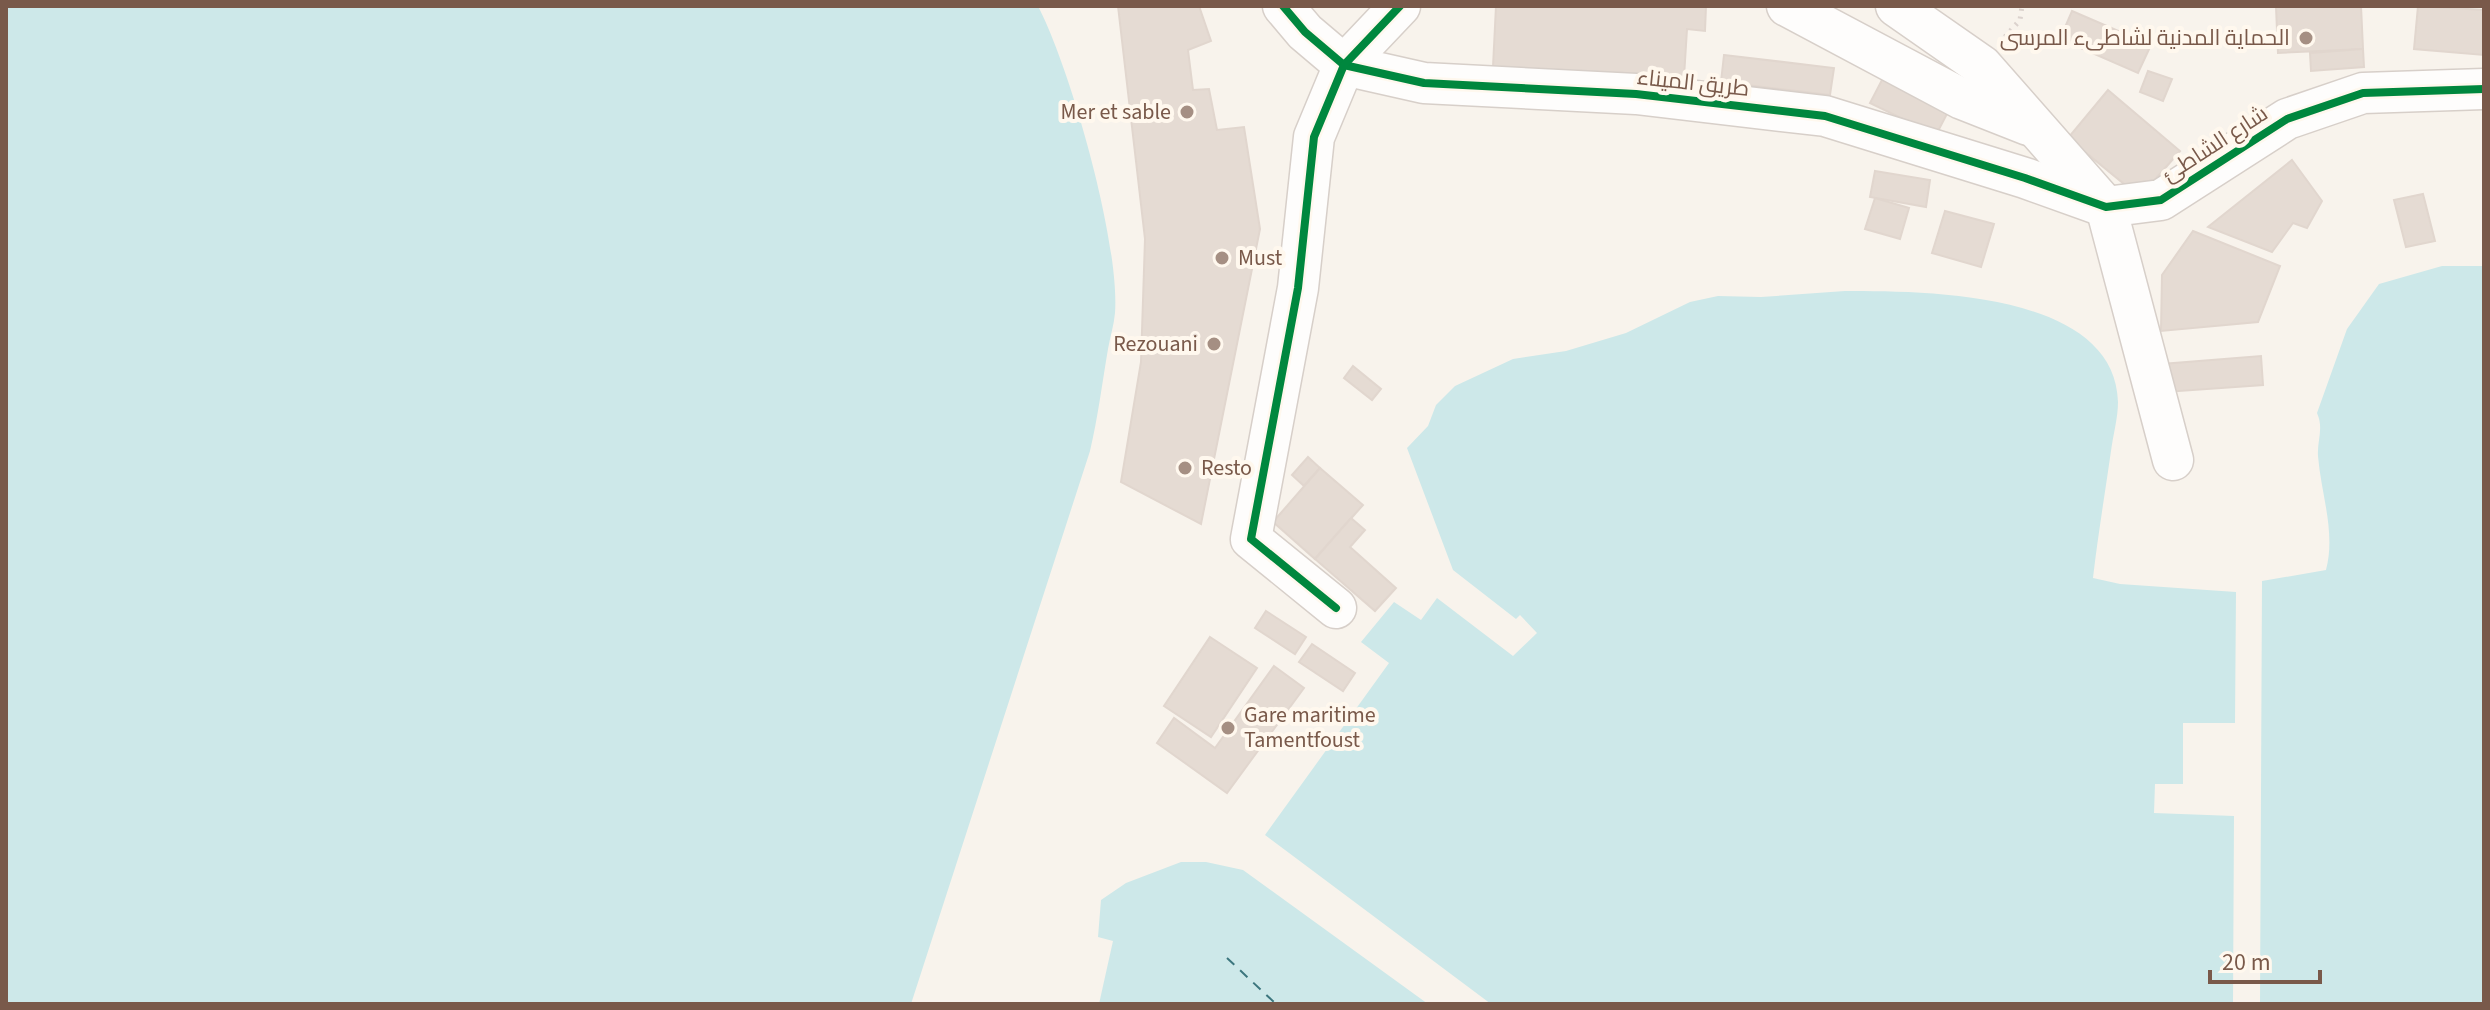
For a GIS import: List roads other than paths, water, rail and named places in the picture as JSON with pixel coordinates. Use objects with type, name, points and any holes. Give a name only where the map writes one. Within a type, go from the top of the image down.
[{"type":"street","points":[[1283,6],[1305,32],[1344,65]]},
{"type":"street","points":[[1336,608],[1251,539],[1298,288],[1314,137],[1344,65],[1400,6]]},
{"type":"street","points":[[1787,6],[1972,82]]},
{"type":"street","points":[[1896,6],[1972,82],[2031,126],[2106,207],[2173,460]]},
{"type":"street","name":"طريق الميناء","points":[[1344,65],[1424,83],[1636,94],[1825,116],[2025,178],[2106,207]]},
{"type":"street","name":"شارع الشاطئ","points":[[2106,207],[2161,200],[2287,119],[2363,93],[2484,89]]},
{"type":"water","points":[[6,6],[1038,6],[1065,71],[1102,202],[1114,282],[1114,318],[1090,451],[911,1004],[6,1004]]},
{"type":"water","points":[[2442,266],[2484,266],[2484,1004],[2260,1004],[2262,581],[2326,570],[2329,527],[2318,456],[2320,429],[2317,413],[2347,329],[2379,284]]},
{"type":"water","points":[[1845,291],[1921,293],[2010,305],[2051,318],[2085,338],[2109,365],[2118,402],[2093,578],[2120,584],[2236,592],[2235,723],[2183,723],[2183,784],[2155,784],[2154,813],[2234,816],[2233,1004],[1491,1004],[1265,835],[1389,663],[1361,642],[1394,602],[1421,620],[1437,598],[1513,656],[1537,633],[1520,615],[1516,619],[1453,570],[1407,448],[1428,426],[1436,405],[1455,386],[1513,359],[1566,351],[1626,333],[1690,302],[1718,296],[1761,297]]},
{"type":"water","points":[[1181,862],[1206,862],[1243,870],[1428,1004],[1099,1004],[1113,941],[1098,937],[1101,900],[1126,883]]},
{"type":"place","name":"الحماية المدنية لشاطىء المرسى","points":[[2306,38]]},
{"type":"place","name":"Mer et sable","points":[[1187,112]]},
{"type":"place","name":"Must","points":[[1222,258]]},
{"type":"place","name":"Rezouani","points":[[1214,344]]},
{"type":"place","name":"Resto","points":[[1185,468]]},
{"type":"place","name":"Gare maritime Tamentfoust","points":[[1228,728]]}]
